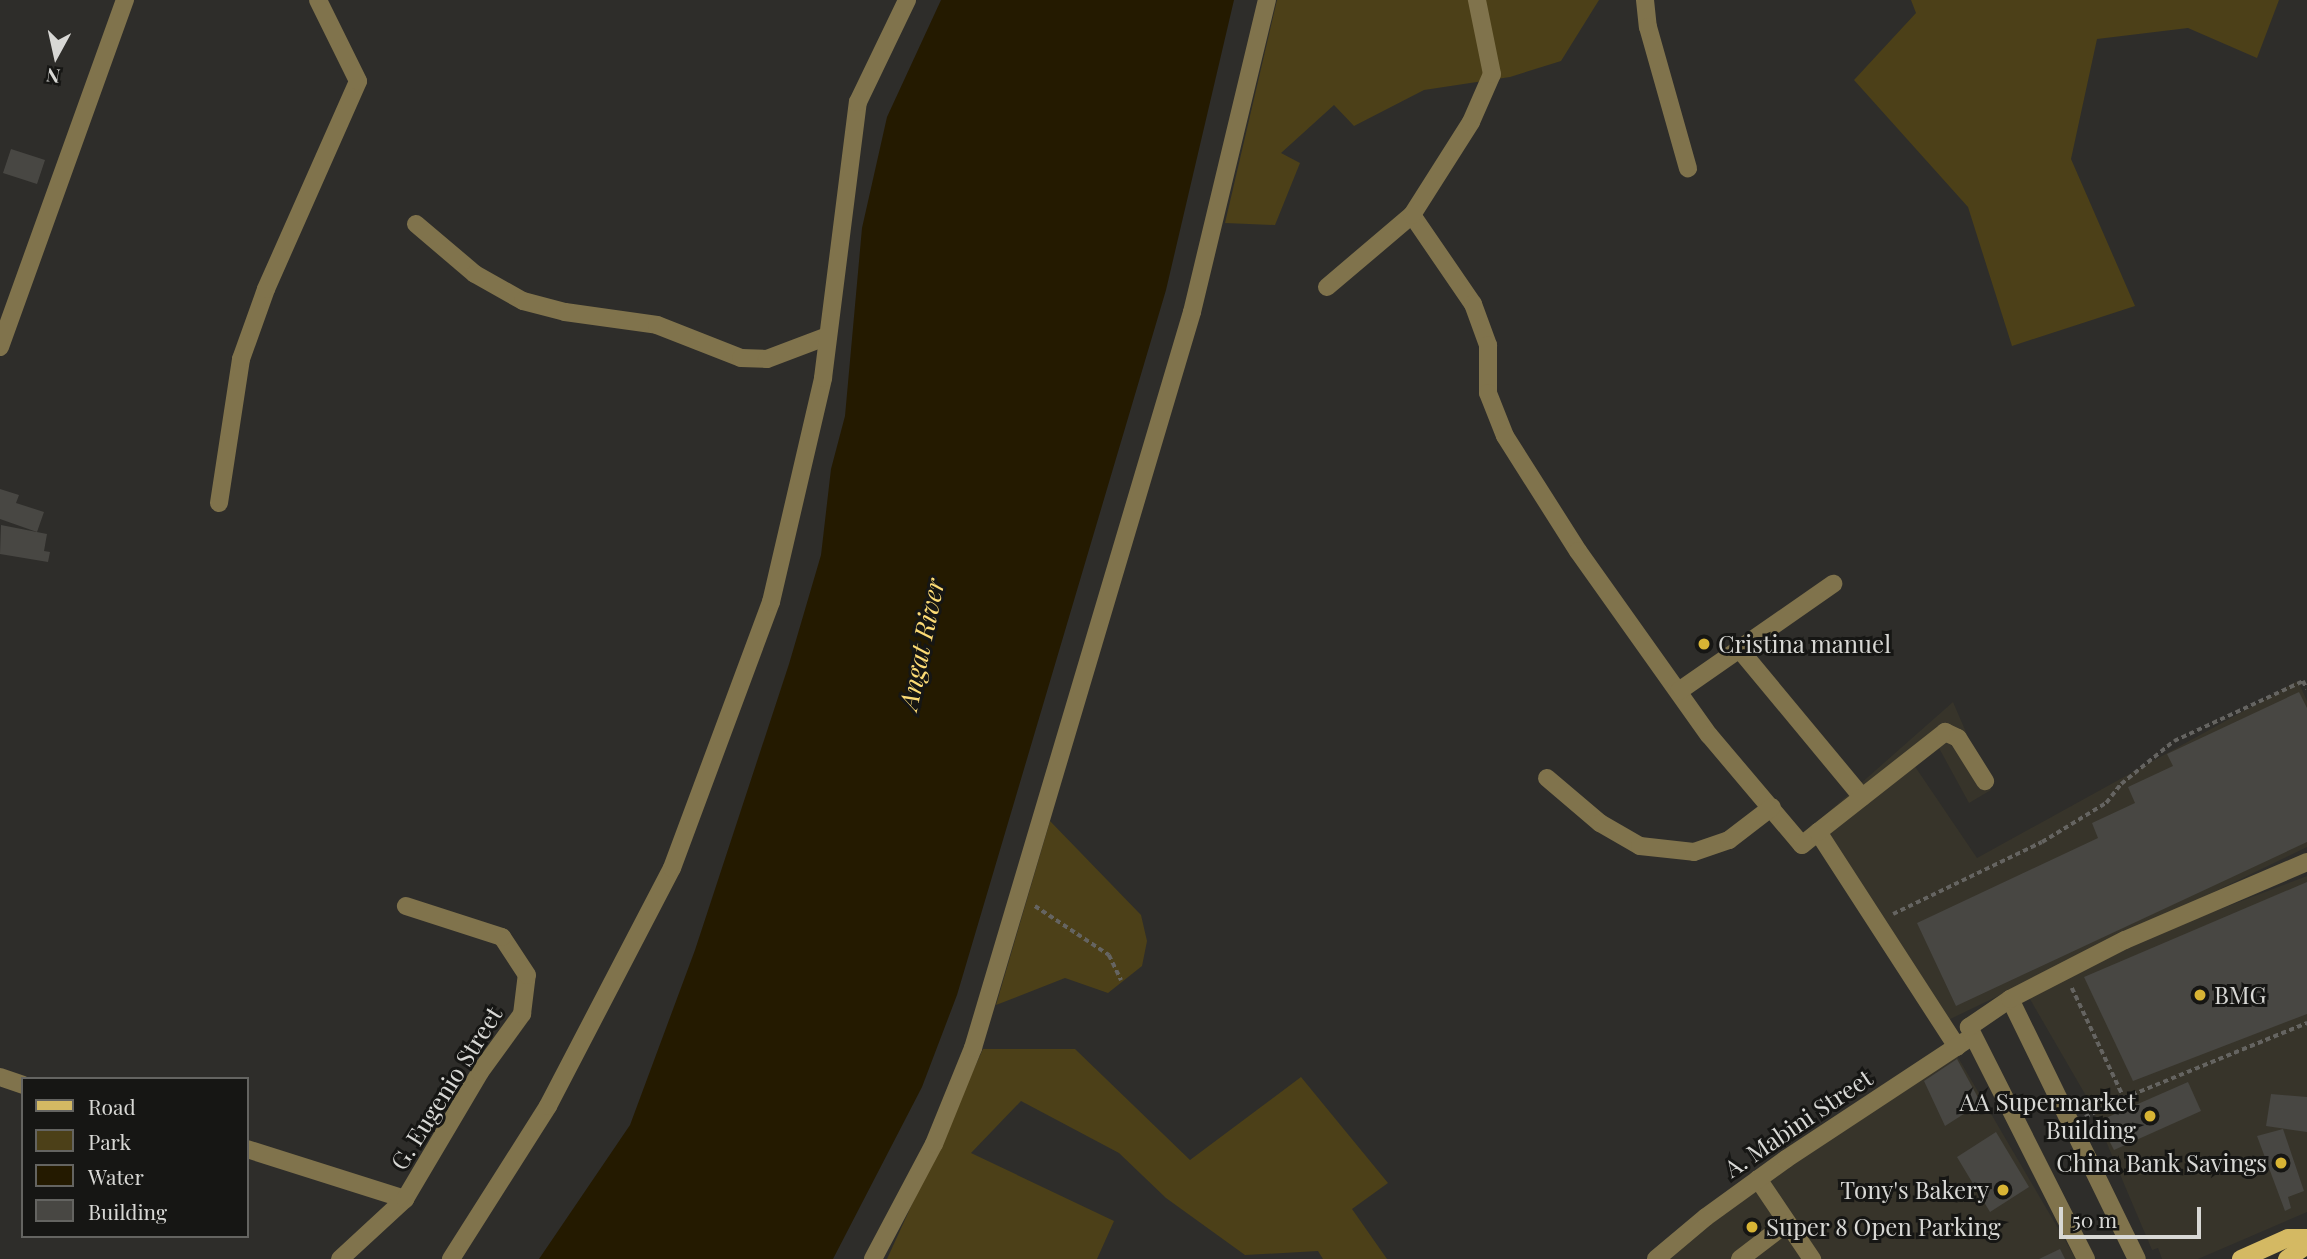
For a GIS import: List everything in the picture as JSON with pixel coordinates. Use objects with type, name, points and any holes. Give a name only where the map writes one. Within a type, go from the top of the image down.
[{"type":"main road","points":[[2241,1259],[2288,1238],[2307,1238]]},
{"type":"main road","points":[[2287,1259],[2307,1245]]},
{"type":"street","points":[[0,347],[125,0]]},
{"type":"street","points":[[219,503],[241,359],[266,289],[358,81],[318,0]]},
{"type":"street","points":[[450,1259],[548,1106],[672,868],[771,602],[823,377],[858,102],[907,0]]},
{"type":"street","points":[[873,1259],[934,1144],[974,1048],[1192,312],[1267,0]]},
{"type":"street","points":[[1327,287],[1412,215],[1471,122],[1492,74],[1477,0]]},
{"type":"street","points":[[1645,0],[1647,27],[1688,169]]},
{"type":"street","points":[[1412,215],[1473,304],[1488,345],[1489,393],[1506,436],[1578,551],[1709,735],[1802,845],[1945,732],[1958,738],[1985,781]]},
{"type":"street","points":[[416,224],[475,274],[523,301],[565,313],[657,326],[741,358],[767,359],[828,336]]},
{"type":"street","points":[[1679,691],[1833,584]]},
{"type":"street","points":[[1740,650],[1862,797]]},
{"type":"street","points":[[1547,778],[1600,823],[1640,846],[1694,852],[1729,840],[1772,807]]},
{"type":"street","points":[[1818,832],[1957,1047]]},
{"type":"street","name":"A. Mabini Street","points":[[1656,1259],[1758,1179],[1957,1047],[1971,1031],[2010,999],[2125,940],[2307,862]]},
{"type":"street","name":"G. Eugenio Street","points":[[340,1259],[405,1199],[480,1072],[522,1014],[527,975],[502,937],[406,906]]},
{"type":"street","points":[[2010,999],[2073,1122],[2137,1259]]},
{"type":"street","points":[[1971,1031],[2086,1259]]},
{"type":"street","points":[[0,1077],[21,1084]]},
{"type":"street","points":[[248,1149],[405,1199]]},
{"type":"street","points":[[1758,1179],[1812,1259]]},
{"type":"street","points":[[1740,1259],[1787,1223]]},
{"type":"path","points":[[1875,923],[2042,842],[2106,803],[2121,784],[2174,741],[2303,681],[2307,689]]},
{"type":"path","points":[[1019,895],[1108,955],[1121,980]]},
{"type":"path","points":[[2064,972],[2124,1098]]},
{"type":"path","points":[[2073,1122],[2124,1098],[2307,1023]]},
{"type":"shaded area","points":[[2298,681],[2307,701],[2307,847],[1942,1023],[1808,830],[1953,702],[1991,790],[1969,803],[1939,748],[1914,765],[1977,858]]},
{"type":"shaded area","points":[[2307,876],[2307,1212],[2198,1259],[2162,1259],[2158,1248],[2152,1250],[2089,1101],[2027,994],[2126,945]]},
{"type":"shaded area","points":[[1956,1054],[2076,1259],[1663,1259],[1723,1209]]},
{"type":"green space","points":[[1277,0],[1599,0],[1561,61],[1510,77],[1424,90],[1354,126],[1334,105],[1281,153],[1300,163],[1275,225],[1225,223]]},
{"type":"green space","points":[[1911,0],[2279,0],[2257,58],[2188,28],[2097,39],[2071,159],[2135,306],[2012,346],[1968,207],[1854,80],[1916,13]]},
{"type":"green space","points":[[1050,821],[1141,915],[1147,941],[1142,966],[1108,993],[1065,978],[996,1005]]},
{"type":"green space","points":[[983,1049],[1075,1049],[1190,1160],[1301,1077],[1388,1183],[1352,1209],[1387,1259],[1323,1259],[1318,1251],[1245,1255],[1166,1198],[1119,1153],[1021,1101],[971,1153],[1114,1221],[1097,1259],[887,1259]]},
{"type":"water","name":"Angat River","points":[[941,0],[1234,0],[1166,290],[957,995],[922,1087],[833,1259],[539,1259],[630,1125],[695,950],[789,664],[821,555],[831,469],[845,416],[862,228],[887,117]]},
{"type":"building","points":[[11,149],[45,160],[37,184],[3,173]]},
{"type":"building","points":[[0,489],[19,495],[16,503],[44,512],[37,532],[0,519]]},
{"type":"building","points":[[1,525],[47,534],[44,551],[50,552],[48,562],[0,554]]},
{"type":"building","points":[[2299,692],[2307,708],[2307,842],[1956,1006],[1917,923],[2098,838],[2092,823],[2135,803],[2128,787],[2173,766],[2167,754]]},
{"type":"building","name":"BMG","points":[[2307,882],[2307,1014],[2133,1081],[2084,977]]},
{"type":"building","points":[[1957,1059],[1981,1103],[1945,1126],[1924,1081]]},
{"type":"building","name":"AA Supermarket Building","points":[[2188,1082],[2201,1111],[2114,1150],[2099,1121]]},
{"type":"building","points":[[2271,1094],[2307,1097],[2307,1132],[2266,1126]]},
{"type":"building","name":"China Bank Savings","points":[[2283,1129],[2304,1191],[2288,1197],[2291,1208],[2285,1211],[2257,1136]]},
{"type":"building","points":[[1996,1132],[2029,1187],[1990,1212],[1957,1157]]},
{"type":"building","points":[[2060,1249],[2065,1259],[2039,1259]]},
{"type":"place","name":"Cristina manuel","points":[[1704,644]]},
{"type":"place","name":"BMG","points":[[2200,995]]},
{"type":"place","name":"AA Supermarket Building","points":[[2150,1116]]},
{"type":"place","name":"China Bank Savings","points":[[2281,1163]]},
{"type":"place","name":"Tony's Bakery","points":[[2003,1190]]},
{"type":"place","name":"Super 8 Open Parking","points":[[1752,1227]]}]
